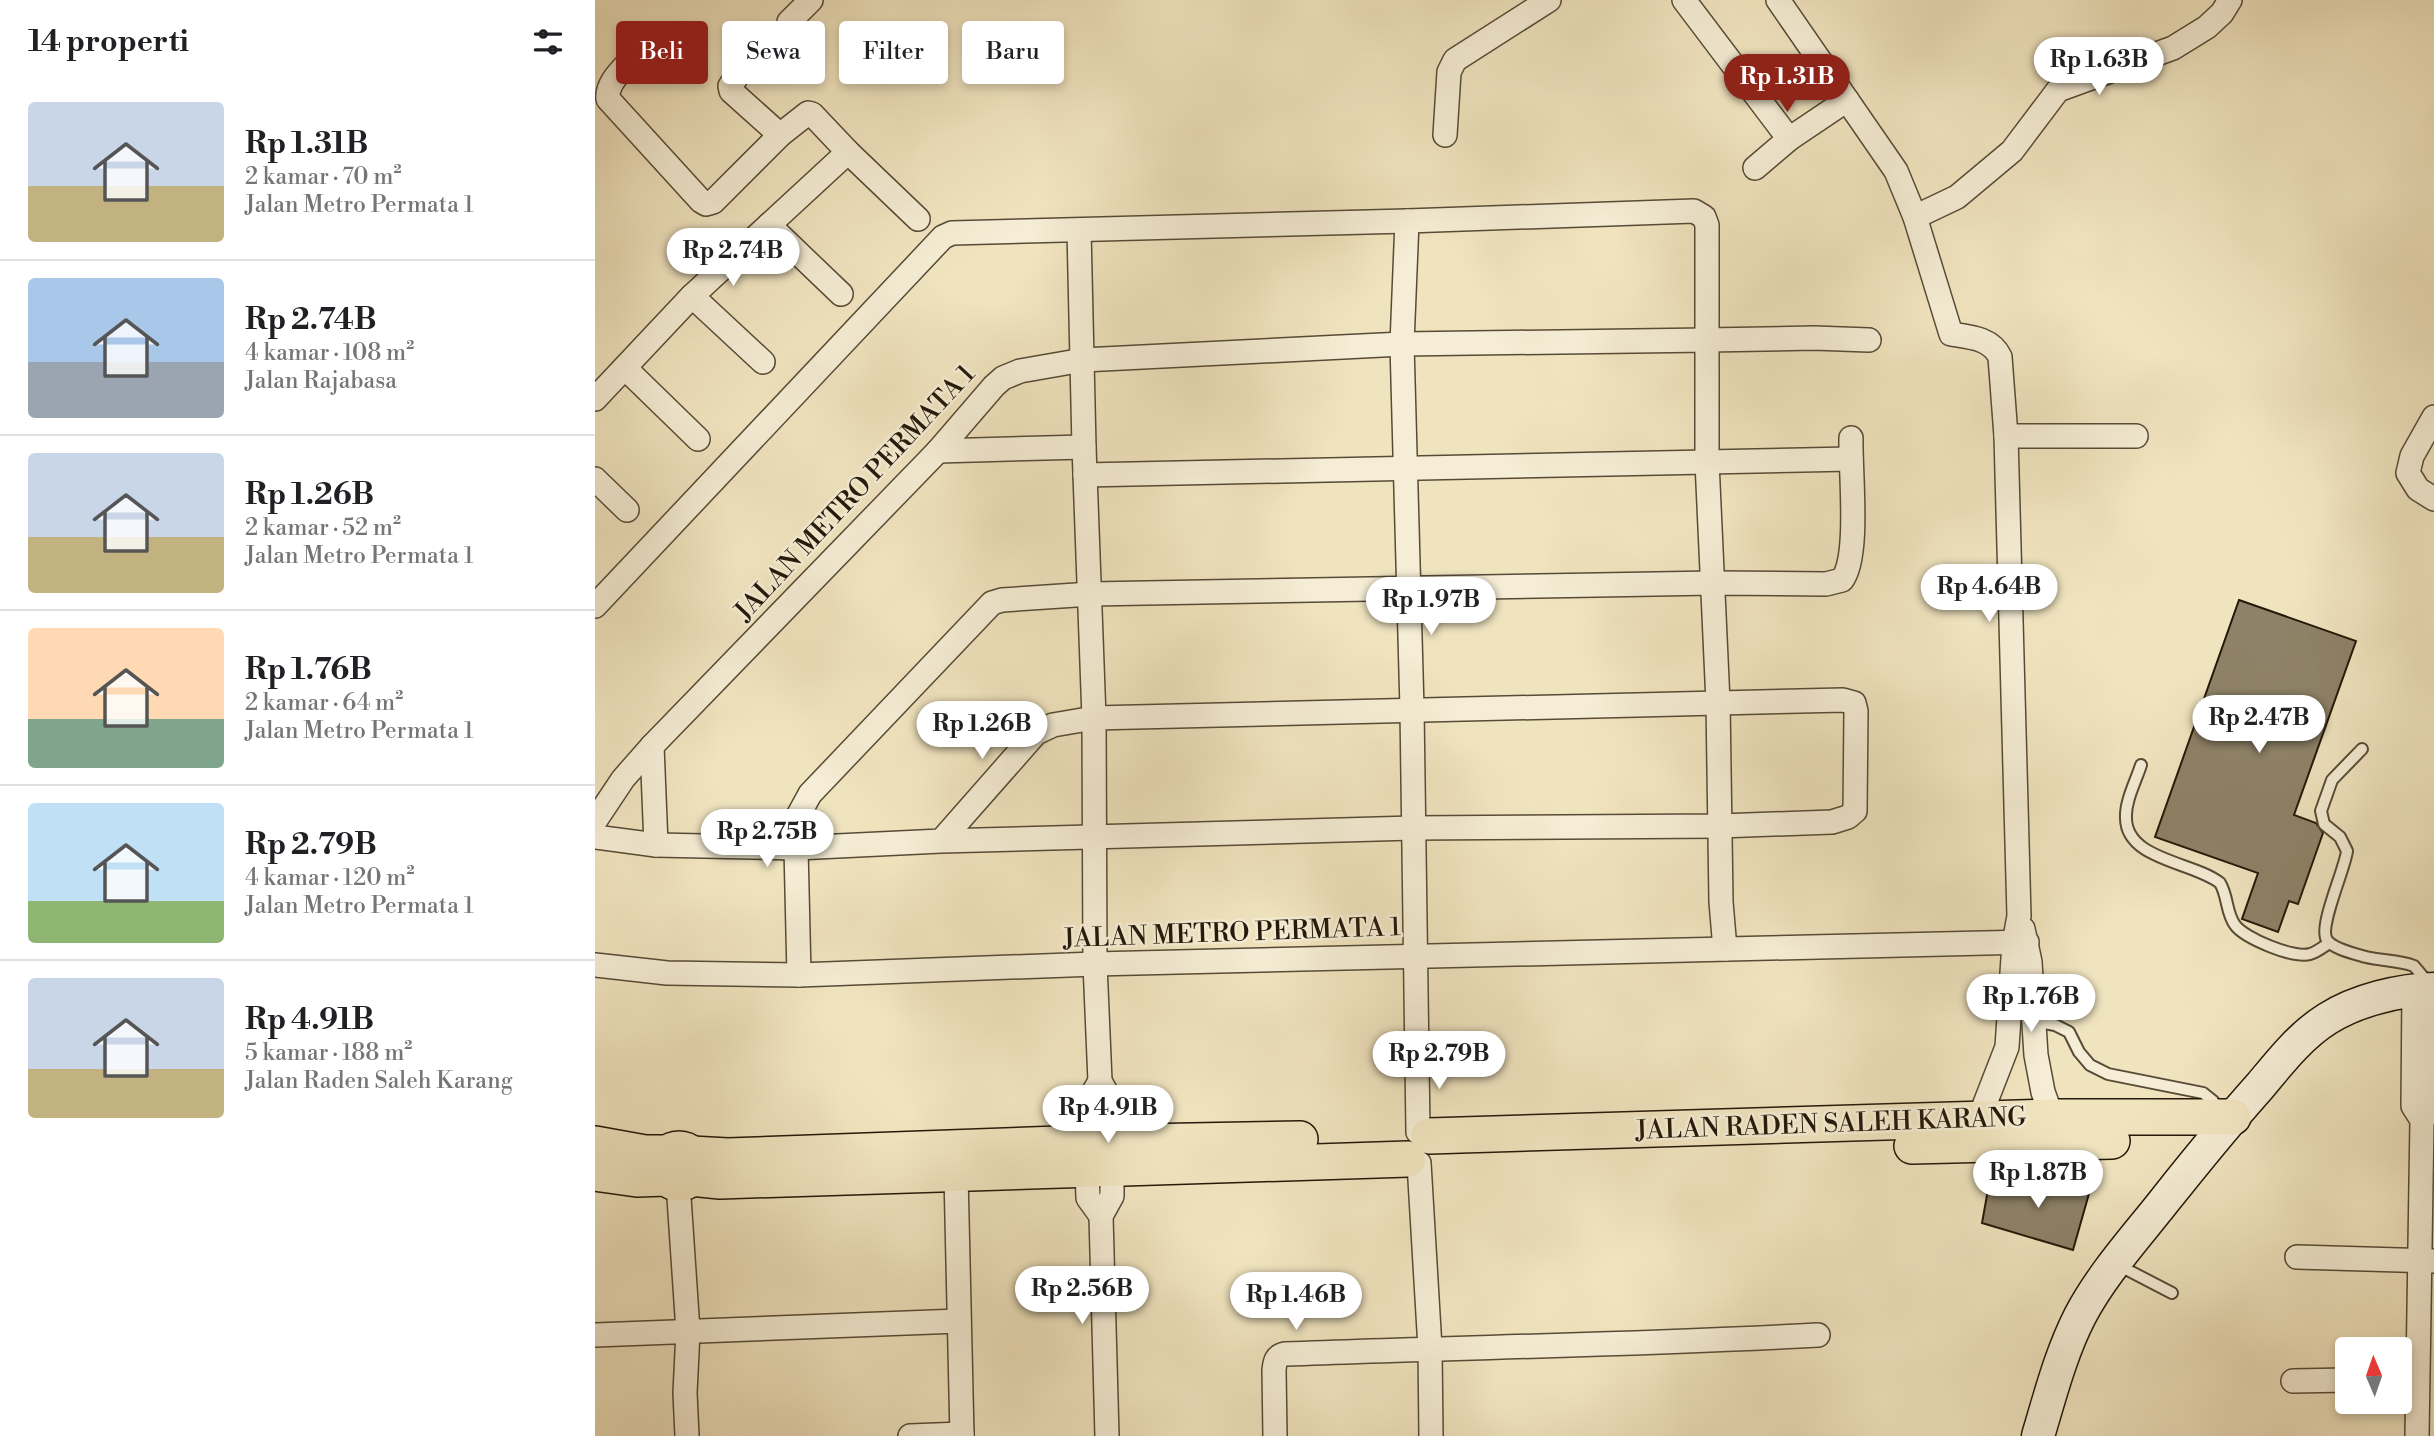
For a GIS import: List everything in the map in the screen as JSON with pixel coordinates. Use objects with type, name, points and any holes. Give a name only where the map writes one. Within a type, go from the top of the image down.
[{"type":"main road","points":[[2038,1436],[2059,1366],[2080,1316],[2116,1264],[2223,1124],[2295,1044],[2328,1019],[2360,1004],[2427,990]]},
{"type":"main road","name":"JALAN RADEN SALEH KARANG","points":[[595,1173],[637,1179],[728,1156],[1099,1157],[2223,1124]]},
{"type":"main road","name":"JALAN RADEN SALEH KARANG","points":[[595,1144],[645,1153],[678,1169],[720,1181],[956,1175],[1099,1157]]},
{"type":"street","points":[[790,21],[811,0]]},
{"type":"street","points":[[1445,135],[1449,72],[1455,60],[1549,0]]},
{"type":"street","points":[[1684,0],[1789,139]]},
{"type":"street","points":[[1778,0],[1896,172],[1915,217],[1951,334],[1983,341],[1996,348],[2000,357],[2006,436],[2020,942],[2007,1047],[1979,1132]]},
{"type":"street","points":[[1915,217],[1957,197],[2012,151],[2058,90],[2173,48],[2207,27],[2222,13],[2229,0]]},
{"type":"street","points":[[712,76],[733,85],[780,135]]},
{"type":"street","points":[[616,79],[608,89],[608,99],[706,204],[712,203],[780,135],[808,113],[813,114],[848,152],[918,219]]},
{"type":"street","points":[[1755,168],[1789,139],[1847,100]]},
{"type":"street","points":[[595,399],[691,296],[848,152]]},
{"type":"street","points":[[595,606],[943,237],[964,231],[1407,221],[1685,211],[1699,213],[1707,225],[1707,462],[1714,583],[1725,949]]},
{"type":"street","name":"JALAN METRO PERMATA 1","points":[[1407,221],[1402,344],[1412,709],[1419,1148],[1430,1348],[1431,1436]]},
{"type":"street","points":[[769,225],[841,294]]},
{"type":"street","points":[[1079,230],[1084,447],[1091,594],[1095,964],[1100,1082],[1087,1103],[1099,1157],[1112,1196],[1101,1216],[1108,1436]]},
{"type":"street","points":[[691,296],[763,362]]},
{"type":"street","name":"JALAN METRO PERMATA 1","points":[[595,821],[623,779],[652,746],[938,451],[1003,378],[1020,371],[1083,360],[1402,344],[1814,338],[1869,340]]},
{"type":"street","points":[[625,368],[698,439]]},
{"type":"street","points":[[2434,417],[2412,456],[2408,473],[2418,489],[2434,499]]},
{"type":"street","points":[[2006,436],[2136,436]]},
{"type":"street","points":[[938,451],[1084,447]]},
{"type":"street","points":[[799,975],[796,848],[798,816],[810,794],[992,603],[1091,594],[1714,583],[1826,584],[1842,580],[1848,572],[1852,545],[1851,449],[1707,462],[1085,475]]},
{"type":"street","points":[[595,479],[627,510]]},
{"type":"street","points":[[595,837],[656,845],[796,848],[941,841],[1413,828],[1720,826],[1832,822],[1853,814],[1856,807],[1856,711],[1854,703],[1843,700],[1094,718],[1053,725],[1036,733],[941,841]]},
{"type":"street","points":[[652,746],[656,845]]},
{"type":"street","points":[[2020,942],[2030,962],[2036,1055],[2053,1130]]},
{"type":"street","name":"JALAN METRO PERMATA 1","points":[[595,965],[667,973],[799,975],[1095,964],[2020,942]]},
{"type":"street","points":[[2417,1436],[2417,1372],[2428,1260],[2422,1120],[2431,1109],[2427,990]]},
{"type":"street","points":[[678,1169],[688,1331],[685,1393],[687,1436]]},
{"type":"street","points":[[910,1436],[962,1435],[956,1175]]},
{"type":"street","points":[[2297,1257],[2428,1260]]},
{"type":"street","points":[[595,1335],[959,1321]]},
{"type":"street","points":[[1275,1436],[1274,1370],[1279,1356],[1430,1348],[1667,1344],[1818,1335]]},
{"type":"street","points":[[2293,1381],[2335,1380]]},
{"type":"lane","points":[[2362,749],[2332,780],[2321,811],[2324,824],[2340,837],[2347,851],[2324,932],[2329,943],[2368,958],[2414,966],[2427,990]]},
{"type":"lane","points":[[2141,765],[2125,817],[2132,841],[2147,851],[2220,883],[2233,923],[2245,934],[2279,950],[2302,955],[2318,951],[2329,943]]},
{"type":"lane","points":[[2034,1021],[2056,1025],[2069,1032],[2079,1052],[2090,1065],[2108,1074],[2203,1093],[2213,1101],[2223,1124]]},
{"type":"lane","points":[[2116,1264],[2172,1293]]},
{"type":"building","points":[[2239,600],[2356,641],[2294,815],[2316,823],[2323,833],[2298,904],[2289,901],[2278,932],[2242,919],[2258,873],[2155,837]]},
{"type":"building","points":[[2092,1183],[2073,1250],[1982,1223],[1989,1184]]}]
